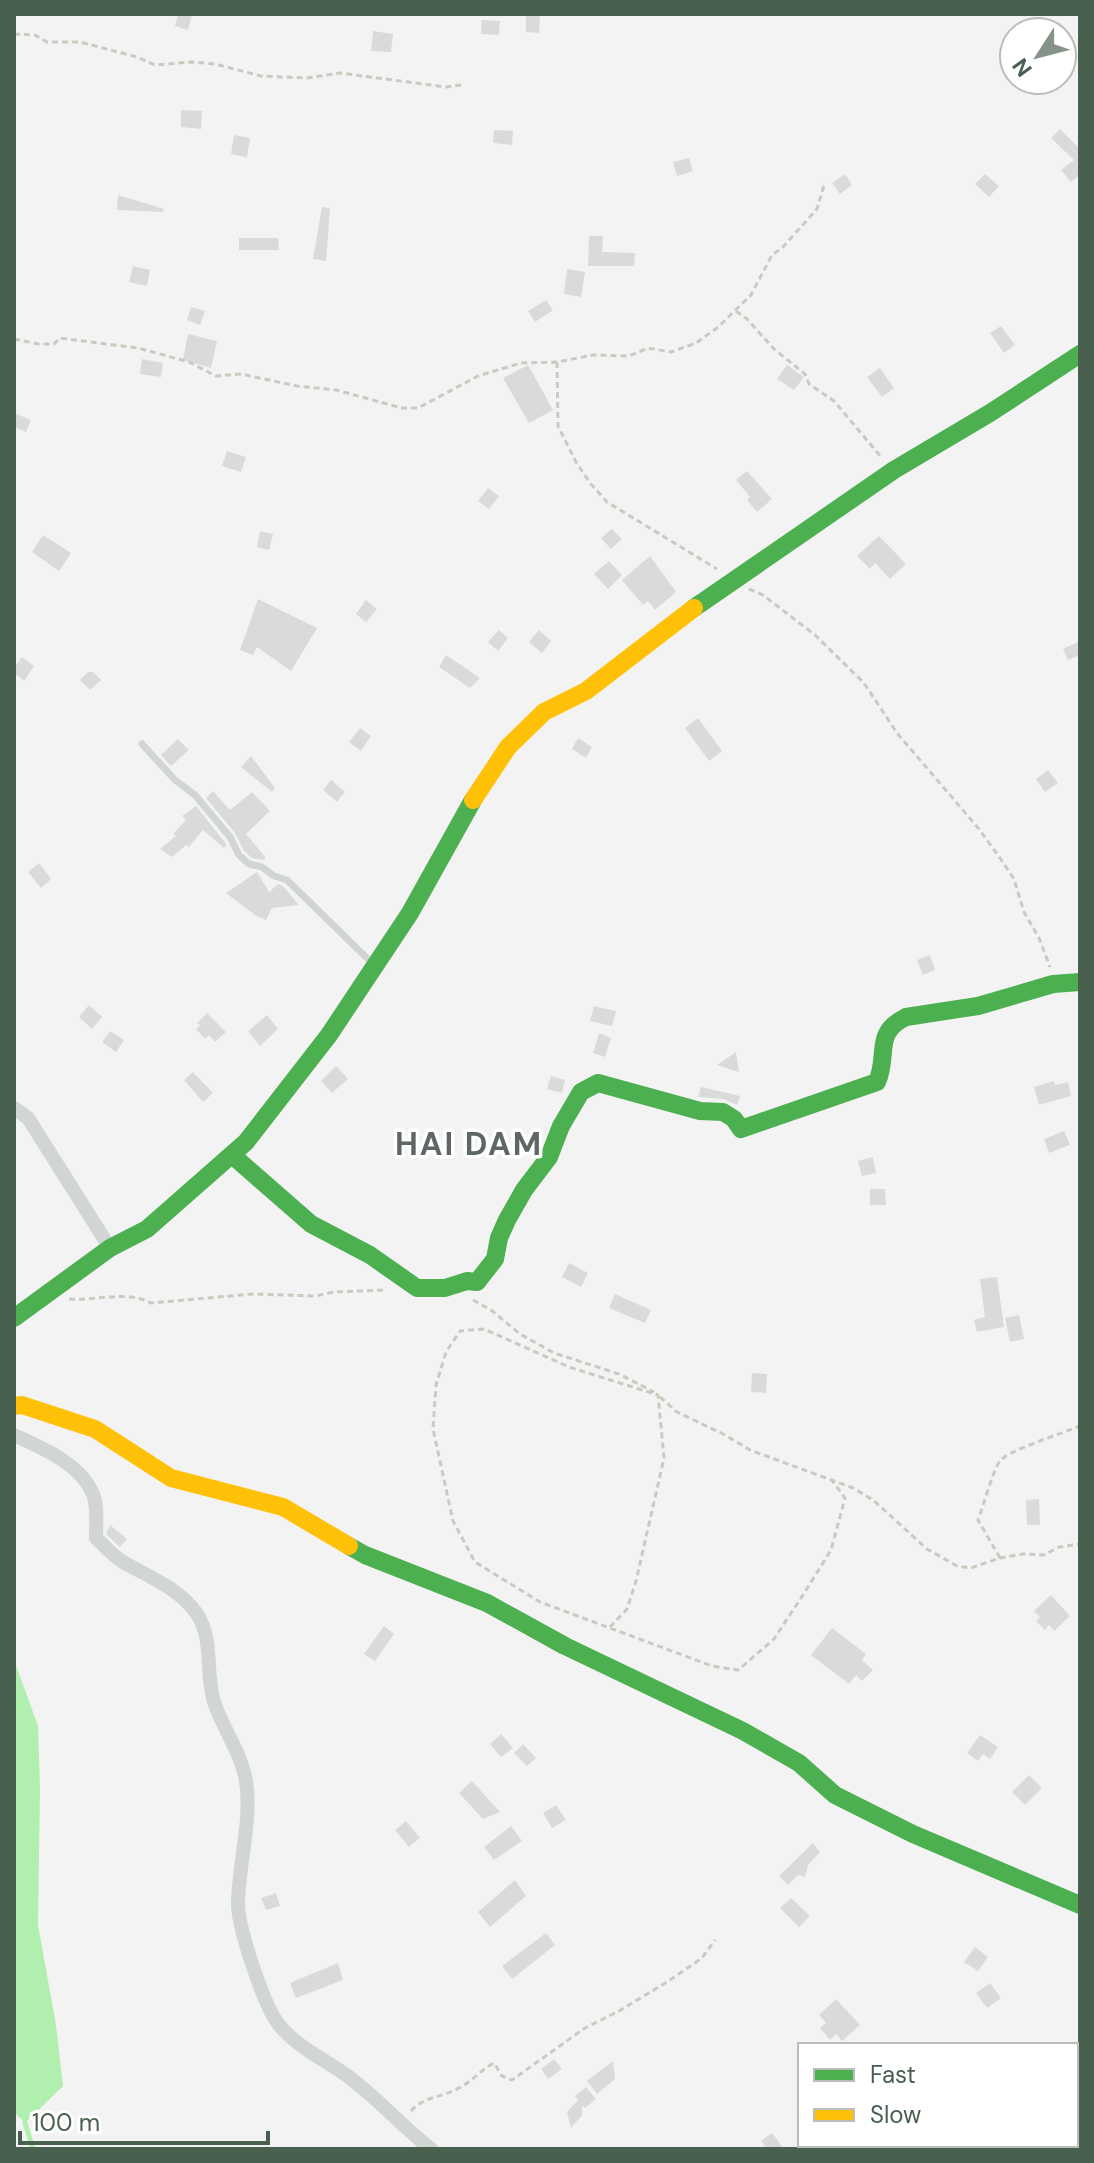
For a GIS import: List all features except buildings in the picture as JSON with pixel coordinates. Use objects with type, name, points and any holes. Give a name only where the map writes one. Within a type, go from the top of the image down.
[{"type":"street","points":[[14,1318],[110,1248],[147,1229],[246,1142],[329,1035],[410,913],[474,798],[508,747],[544,712],[586,691],[714,592],[894,470],[990,413],[1080,354]]},
{"type":"street","points":[[232,1155],[311,1224],[370,1255],[417,1288],[445,1288],[467,1281],[477,1282],[495,1259],[507,1220],[524,1190],[549,1157],[561,1126],[581,1092],[598,1083],[700,1111],[723,1112],[734,1119],[741,1129],[815,1099],[839,1095],[877,1082],[882,1073],[885,1036],[891,1025],[917,1013],[979,1006],[1045,983],[1080,982]]},
{"type":"street","points":[[14,1108],[28,1118],[110,1248]]},
{"type":"street","points":[[14,1406],[22,1405],[95,1429],[171,1478],[283,1507],[365,1555],[487,1603],[565,1646],[743,1731],[799,1763],[835,1795],[913,1834],[1080,1905]]},
{"type":"street","points":[[14,1435],[46,1450],[85,1479],[94,1496],[96,1538],[121,1561],[185,1599],[198,1615],[207,1640],[211,1690],[241,1758],[247,1784],[237,1905],[255,1974],[280,2026],[352,2079],[431,2149]]},
{"type":"lane","points":[[142,744],[175,780],[195,795],[230,837],[239,855],[249,864],[287,880],[374,964]]},
{"type":"path","points":[[14,34],[35,35],[47,42],[80,42],[155,65],[191,62],[215,64],[261,76],[307,78],[340,73],[446,87],[461,85]]},
{"type":"path","points":[[14,339],[54,344],[60,338],[71,338],[104,346],[138,348],[189,362],[216,376],[241,374],[297,386],[329,389],[408,409],[423,406],[467,382],[521,363],[557,362],[593,355],[629,356],[648,348],[671,352],[696,343],[751,295],[772,255],[817,209],[825,182]]},
{"type":"path","points":[[736,311],[774,349],[805,374],[809,384],[834,401],[894,470]]},
{"type":"path","points":[[557,362],[558,426],[590,483],[607,502],[720,571],[714,592]]},
{"type":"path","points":[[731,581],[763,595],[829,647],[864,683],[897,733],[979,829],[1014,879],[1024,912],[1039,938],[1056,982]]},
{"type":"path","points":[[445,1288],[460,1291],[491,1310],[520,1334],[554,1353],[619,1374],[658,1395],[677,1412],[750,1450],[831,1479],[873,1500],[905,1531],[946,1561],[971,1568],[1000,1558],[1023,1554],[1044,1555],[1059,1547],[1080,1544]]},
{"type":"path","points":[[42,1298],[89,1301],[118,1296],[151,1303],[253,1294],[316,1296],[333,1292],[397,1291]]},
{"type":"path","points":[[658,1395],[569,1367],[484,1329],[460,1331],[446,1352],[436,1385],[433,1429],[453,1521],[475,1562],[540,1602],[712,1666],[738,1670],[774,1639],[831,1550],[845,1498],[831,1479]]},
{"type":"path","points":[[610,1627],[627,1609],[632,1595],[664,1458],[658,1395]]},
{"type":"path","points":[[1000,1558],[978,1520],[1000,1461],[1017,1448],[1080,1426]]},
{"type":"path","points":[[401,2125],[424,2101],[456,2090],[494,2063],[502,2076],[512,2080],[585,2028],[619,2011],[702,1958],[715,1940]]},
{"type":"shaded area","points":[[14,1660],[38,1726],[38,1925],[56,2025],[63,2086],[25,2123],[14,2112]]},
{"type":"waterway","points":[[25,2123],[33,2149]]},
{"type":"traffic: fast","points":[[694,608],[894,470],[990,413],[1080,354]]},
{"type":"traffic: fast","points":[[14,1318],[110,1248],[147,1229],[246,1142],[329,1035],[410,913],[473,800]]},
{"type":"traffic: fast","points":[[232,1155],[311,1224],[370,1255],[417,1288],[445,1288],[467,1281],[477,1282],[495,1259],[507,1220],[524,1190],[549,1157],[561,1126],[581,1092],[598,1083],[700,1111],[723,1112],[734,1119],[741,1129],[877,1082],[885,1037],[896,1023],[906,1017],[978,1006],[1053,984],[1080,982]]},
{"type":"traffic: fast","points":[[349,1546],[487,1603],[565,1646],[743,1731],[799,1763],[835,1795],[913,1834],[1080,1905]]},
{"type":"traffic: slow","points":[[473,800],[508,747],[544,712],[586,691],[694,608]]},
{"type":"traffic: slow","points":[[14,1406],[22,1405],[95,1429],[171,1478],[283,1507],[349,1546]]},
{"type":"district","name":"HAI DAM","points":[[469,1144]]}]
